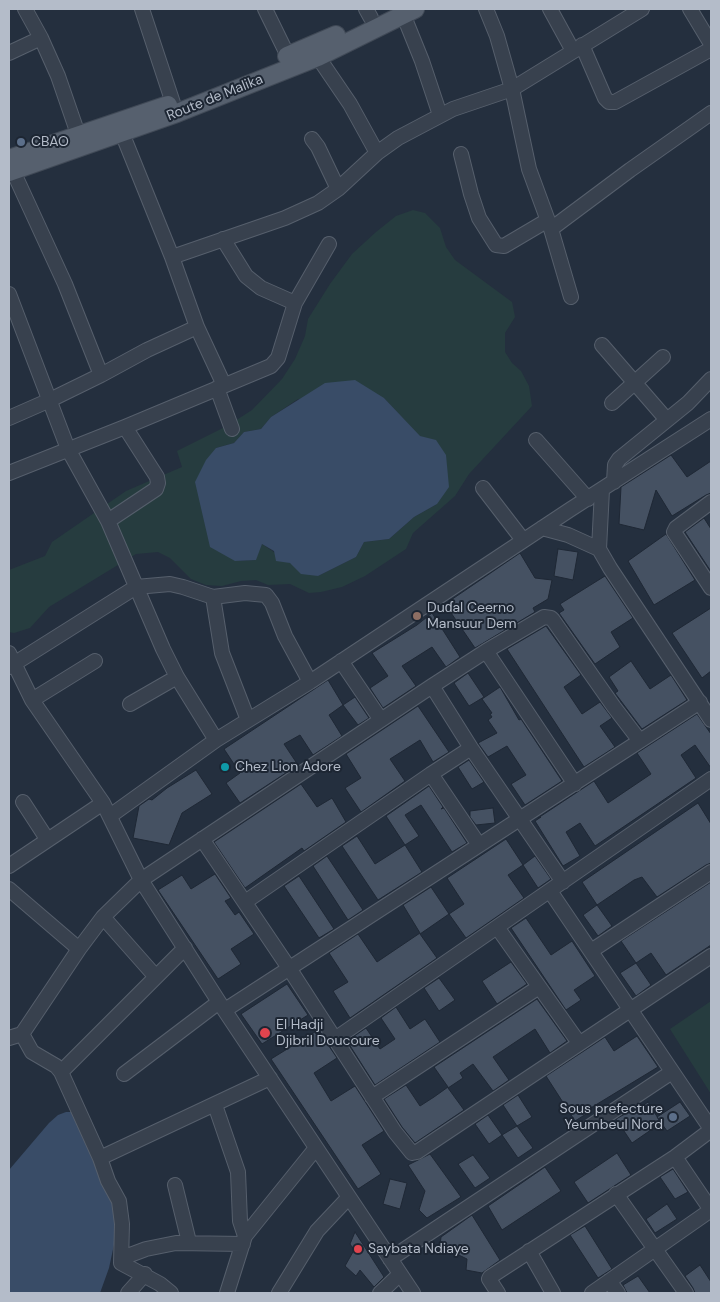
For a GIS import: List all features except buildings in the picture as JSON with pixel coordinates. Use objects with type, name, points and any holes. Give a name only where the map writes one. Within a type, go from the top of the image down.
[{"type":"main road","name":"Route de Malika","points":[[10,167],[78,134],[173,103],[288,56],[368,13],[402,11]]},
{"type":"main road","name":"Route de Malika","points":[[10,167],[122,133],[318,57],[402,11]]},
{"type":"street","points":[[25,9],[41,38],[58,76],[78,134]]},
{"type":"street","points":[[142,9],[173,103]]},
{"type":"street","points":[[266,9],[288,56]]},
{"type":"street","points":[[486,9],[512,89],[526,158],[550,224],[571,296]]},
{"type":"street","points":[[550,9],[578,48],[609,102],[615,102],[711,49]]},
{"type":"street","points":[[172,258],[285,218],[318,203],[338,189],[377,153],[398,138],[440,115],[512,89],[642,9]]},
{"type":"street","points":[[690,9],[711,44]]},
{"type":"street","points":[[402,11],[422,61],[440,115]]},
{"type":"street","points":[[9,53],[41,38]]},
{"type":"street","points":[[318,57],[350,104],[377,153]]},
{"type":"street","points":[[461,154],[479,218],[496,245],[504,246],[550,224],[711,113]]},
{"type":"street","points":[[122,133],[172,258],[220,387],[232,429]]},
{"type":"street","points":[[312,139],[318,147],[338,189]]},
{"type":"street","points":[[10,167],[65,284],[101,375]]},
{"type":"street","points":[[223,239],[246,276],[261,288],[294,303]]},
{"type":"street","points":[[9,473],[271,366],[276,362],[294,303],[329,244]]},
{"type":"street","points":[[9,294],[68,449],[108,521],[177,677],[216,740]]},
{"type":"street","points":[[9,418],[50,400],[146,350],[197,327]]},
{"type":"street","points":[[602,346],[667,420]]},
{"type":"street","points":[[612,403],[663,357]]},
{"type":"street","points":[[614,482],[615,464],[619,459],[688,403],[711,379]]},
{"type":"street","points":[[110,816],[216,740],[310,682],[542,528],[711,419]]},
{"type":"street","points":[[108,521],[156,488],[158,483],[157,477],[125,427]]},
{"type":"street","points":[[536,440],[588,499]]},
{"type":"street","points":[[484,488],[524,540]]},
{"type":"street","points":[[602,490],[599,549],[711,720]]},
{"type":"street","points":[[711,502],[676,528],[674,532],[711,588]]},
{"type":"street","points":[[542,528],[568,535],[599,549]]},
{"type":"street","points":[[310,682],[285,636],[272,603],[266,595],[245,593],[213,597],[170,584],[136,587],[10,661],[32,700],[103,803],[141,880],[184,948],[413,1293]]},
{"type":"street","points":[[213,597],[222,654],[248,720]]},
{"type":"street","points":[[171,1293],[145,1274],[121,1263],[122,1224],[119,1201],[108,1182],[100,1158],[61,1072],[56,1066],[32,1052],[16,1036],[102,917],[141,880],[432,686],[544,617],[551,618],[640,741]]},
{"type":"street","points":[[486,651],[575,784]]},
{"type":"street","points":[[32,700],[95,661]]},
{"type":"street","points":[[341,661],[381,720]]},
{"type":"street","points":[[130,704],[177,677]]},
{"type":"street","points":[[432,686],[471,748],[521,818],[563,882]]},
{"type":"street","points":[[124,1074],[222,1006],[289,968],[700,702]]},
{"type":"street","points":[[245,902],[471,748]]},
{"type":"street","points":[[431,774],[479,846]]},
{"type":"street","points":[[335,1039],[711,779]]},
{"type":"street","points":[[22,802],[47,839]]},
{"type":"street","points":[[9,866],[103,803]]},
{"type":"street","points":[[202,839],[410,1152],[417,1152],[711,956]]},
{"type":"street","points":[[591,951],[711,872]]},
{"type":"street","points":[[9,889],[79,949]]},
{"type":"street","points":[[498,1293],[489,1279],[490,1277],[675,1157],[711,1130],[550,891]]},
{"type":"street","points":[[102,917],[156,977]]},
{"type":"street","points":[[497,927],[579,1044]]},
{"type":"street","points":[[61,1072],[184,948]]},
{"type":"street","points":[[372,1097],[539,987]]},
{"type":"street","points":[[390,1259],[672,1072]]},
{"type":"street","points":[[100,1158],[270,1078]]},
{"type":"street","points":[[215,1105],[238,1172],[240,1221],[244,1240]]},
{"type":"street","points":[[227,1293],[244,1240],[316,1148]]},
{"type":"street","points":[[592,1293],[711,1210],[675,1157]]},
{"type":"street","points":[[175,1185],[189,1242]]},
{"type":"street","points":[[616,1194],[686,1293]]},
{"type":"street","points":[[279,1293],[317,1231],[349,1197]]},
{"type":"street","points":[[122,1258],[146,1249],[176,1243],[244,1240]]},
{"type":"street","points":[[528,1252],[553,1293]]},
{"type":"street","points":[[128,1293],[145,1274]]},
{"type":"street","points":[[380,1293],[400,1274]]},
{"type":"street","points":[[609,1281],[618,1293]]},
{"type":"green space","points":[[413,210],[425,213],[440,228],[446,247],[455,260],[512,302],[515,317],[505,333],[505,352],[512,363],[521,371],[529,386],[532,406],[469,474],[455,496],[413,533],[406,549],[365,576],[342,587],[309,593],[290,584],[268,585],[256,580],[241,581],[222,586],[206,585],[191,579],[170,558],[158,552],[136,554],[49,607],[30,628],[14,633],[9,632],[9,570],[45,556],[52,542],[126,491],[182,467],[177,451],[227,426],[252,410],[282,379],[295,359],[305,336],[308,319],[352,254],[396,216]],"holes":[[[384,398],[420,437],[437,504],[414,517],[389,539],[364,542],[356,557],[318,576],[290,563],[262,544],[255,560],[235,561],[216,448],[234,443],[244,432],[261,429],[271,417],[298,399]]]},
{"type":"green space","points":[[711,1001],[711,1094],[670,1029]]},
{"type":"water","points":[[355,380],[384,398],[420,436],[436,440],[446,455],[449,487],[437,504],[414,517],[389,539],[364,542],[356,557],[318,576],[301,574],[290,563],[276,561],[274,551],[262,544],[256,560],[235,561],[210,547],[195,482],[206,460],[216,448],[234,443],[244,432],[261,429],[271,417],[325,383]]},
{"type":"water","points":[[71,1112],[78,1121],[116,1208],[115,1240],[109,1268],[100,1293],[9,1293],[9,1170],[49,1123],[58,1115]]},
{"type":"place","name":"CBAO","points":[[21,142]]},
{"type":"place","name":"Duɗal Ceerno Mansuur Dem","points":[[417,616]]},
{"type":"place","name":"Chez Lion Adore","points":[[225,767]]},
{"type":"place","name":"El Hadji Djibril Doucoure","points":[[265,1033]]},
{"type":"place","name":"Sous prefecture Yeumbeul Nord","points":[[673,1117]]},
{"type":"place","name":"Saybata Ndiaye","points":[[358,1249]]}]
